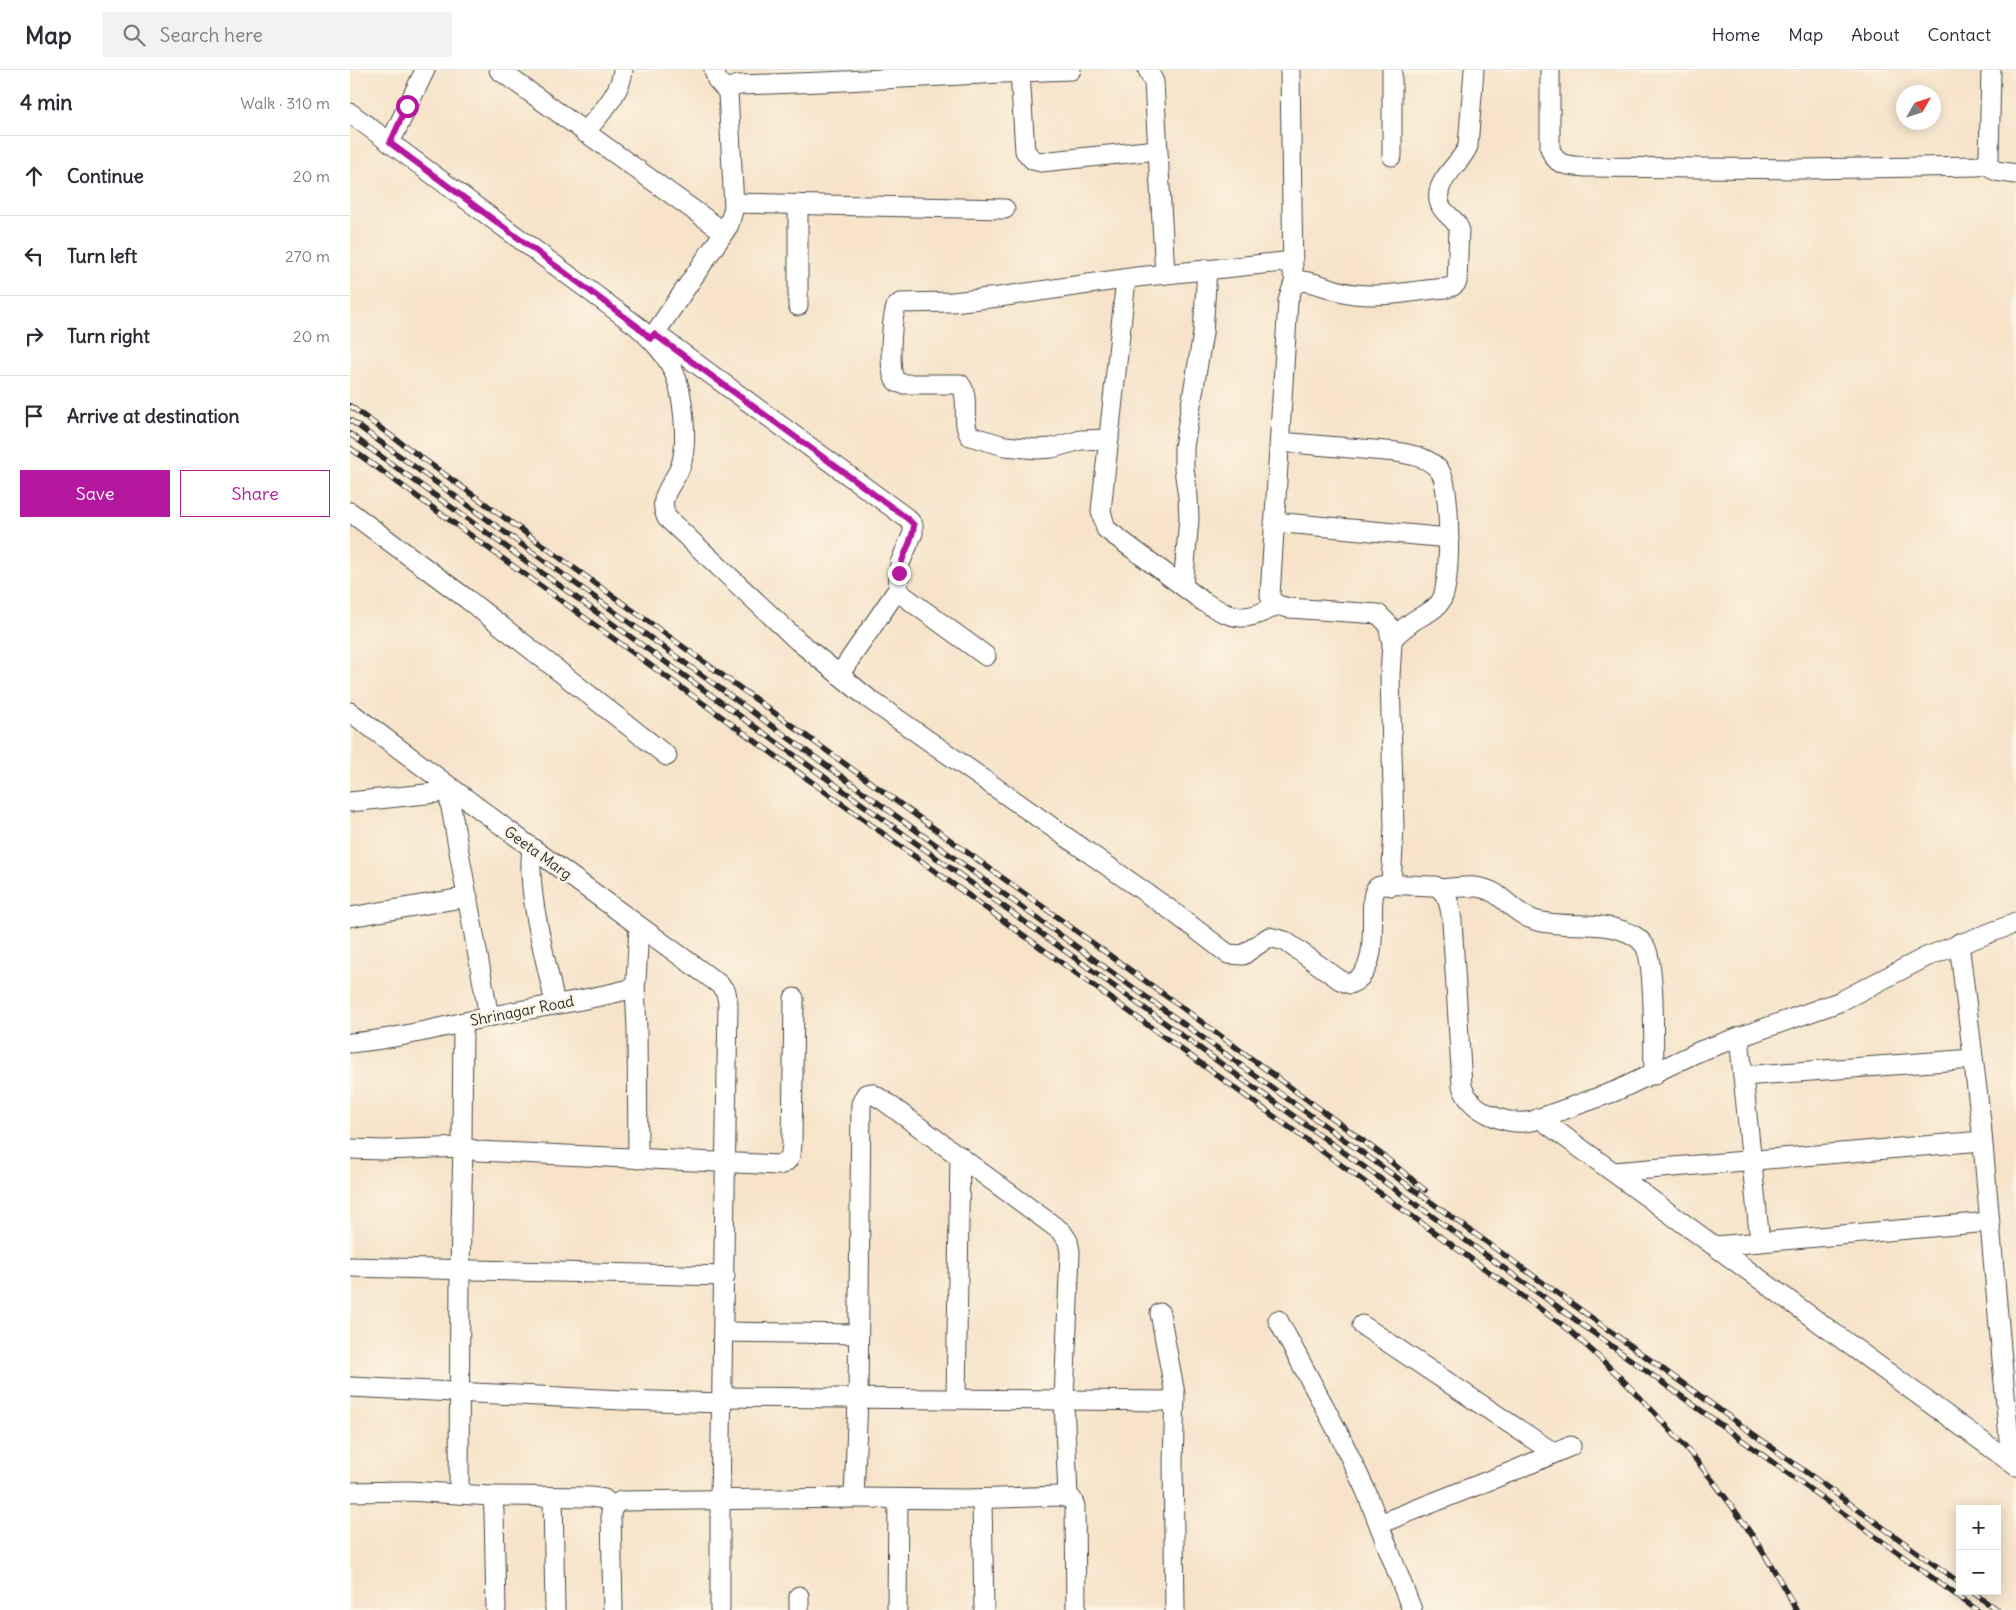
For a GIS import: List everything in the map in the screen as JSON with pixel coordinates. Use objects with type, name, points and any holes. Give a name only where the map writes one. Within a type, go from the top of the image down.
[{"type":"street","points":[[390,143],[425,70]]},
{"type":"street","points":[[499,70],[724,232]]},
{"type":"street","points":[[585,133],[617,91],[622,80],[622,70]]},
{"type":"street","points":[[653,336],[733,216],[734,203],[728,92],[717,80],[714,70]]},
{"type":"street","points":[[728,92],[732,87],[739,86],[1071,70]]},
{"type":"street","points":[[1290,70],[1293,286],[1288,301],[1270,596],[1277,605],[1378,614],[1388,624],[1392,639],[1390,676],[1394,827],[1391,886]]},
{"type":"street","points":[[1392,70],[1392,156]]},
{"type":"street","points":[[1293,286],[1302,281],[1357,295],[1391,294],[1446,288],[1453,286],[1457,282],[1459,228],[1456,221],[1440,206],[1439,199],[1445,177],[1463,157],[1468,146],[1474,70]]},
{"type":"street","points":[[1550,70],[1550,148],[1558,162],[1585,167],[1804,168],[1978,166],[1985,163],[1989,158],[1990,143],[1991,70]]},
{"type":"street","points":[[1150,71],[1154,82],[1165,274]]},
{"type":"street","points":[[1020,72],[1025,151],[1033,160],[1041,162],[1157,150]]},
{"type":"street","points":[[350,113],[637,326],[914,525],[900,563],[897,592],[839,675]]},
{"type":"street","points":[[1985,163],[1996,171],[2016,174]]},
{"type":"street","points":[[734,203],[1005,209]]},
{"type":"street","points":[[798,204],[798,306]]},
{"type":"street","points":[[1109,439],[1081,440],[1052,448],[1037,449],[1005,446],[970,436],[966,429],[964,393],[960,384],[903,384],[896,382],[894,379],[891,355],[896,307],[900,303],[952,302],[1000,297],[1165,274],[1293,261]]},
{"type":"street","points":[[1183,586],[1189,519],[1184,469],[1184,447],[1203,333],[1207,269]]},
{"type":"street","points":[[1126,279],[1101,511],[1106,529],[1219,611],[1243,618],[1255,617],[1277,605]]},
{"type":"street","points":[[653,336],[674,372],[683,406],[685,439],[681,465],[664,497],[662,508],[667,518],[798,641],[869,699],[1172,911],[1228,954],[1243,955],[1265,938],[1276,937],[1285,941],[1340,980],[1350,984],[1362,974],[1369,964],[1372,952],[1373,893],[1380,886],[1435,886],[1441,889],[1449,902],[1452,921],[1460,1074],[1464,1092],[1478,1106],[1496,1118],[1520,1123],[1616,1091],[1654,1075],[1700,1051],[1839,1002],[1926,957],[2016,923]]},
{"type":"street","points":[[1280,442],[1397,452],[1428,461],[1440,472],[1446,484],[1449,538],[1446,588],[1438,605],[1413,621],[1392,639]]},
{"type":"street","points":[[350,512],[467,599],[667,756]]},
{"type":"street","points":[[1274,522],[1449,538]]},
{"type":"street","points":[[897,592],[986,656]]},
{"type":"street","name":"Geeta Marg","points":[[350,712],[451,791],[719,984],[726,992],[728,1004],[726,1163]]},
{"type":"street","points":[[350,802],[451,791],[489,1017]]},
{"type":"street","points":[[532,848],[531,872],[534,901],[555,1004]]},
{"type":"street","points":[[1441,889],[1468,886],[1485,889],[1496,894],[1521,914],[1536,920],[1608,927],[1628,932],[1637,937],[1644,945],[1651,965],[1654,1075]]},
{"type":"street","points":[[350,917],[468,897]]},
{"type":"street","points":[[638,1159],[635,986],[640,927]]},
{"type":"street","points":[[1959,943],[1982,1141],[2013,1464]]},
{"type":"street","name":"Shrinagar Road","points":[[350,1042],[388,1038],[610,994],[635,986]]},
{"type":"street","points":[[350,1149],[464,1148],[478,1151],[638,1159],[780,1165],[786,1163],[791,1156],[794,998]]},
{"type":"street","points":[[459,1494],[460,1269],[464,1148],[462,1141],[463,1022]]},
{"type":"street","points":[[1739,1037],[1760,1242]]},
{"type":"street","points":[[1743,1076],[1973,1058]]},
{"type":"street","points":[[854,1498],[858,1399],[861,1104],[866,1094],[870,1093],[960,1156],[1062,1232],[1068,1241],[1070,1252],[1064,1399],[1068,1496]]},
{"type":"street","points":[[1539,1118],[2013,1464]]},
{"type":"street","points":[[1614,1172],[1982,1141]]},
{"type":"street","points":[[956,1399],[960,1156]]},
{"type":"street","points":[[720,1610],[726,1163]]},
{"type":"street","points":[[1715,1246],[1990,1222]]},
{"type":"street","points":[[350,1267],[725,1276]]},
{"type":"street","points":[[1160,1313],[1173,1382],[1175,1610]]},
{"type":"street","points":[[1278,1320],[1339,1434],[1379,1524],[1412,1610]]},
{"type":"street","points":[[1362,1324],[1563,1450],[1379,1524]]},
{"type":"street","points":[[724,1332],[858,1334]]},
{"type":"street","points":[[350,1388],[723,1400],[1064,1399],[1171,1401],[1174,1403]]},
{"type":"street","points":[[350,1492],[409,1491],[490,1496],[584,1497],[604,1499],[613,1508]]},
{"type":"street","points":[[490,1496],[494,1512],[496,1610]]},
{"type":"street","points":[[613,1610],[613,1508],[614,1505],[621,1501],[1068,1496],[1072,1499],[1075,1506],[1076,1610]]},
{"type":"street","points":[[553,1497],[555,1610]]},
{"type":"street","points":[[898,1498],[898,1610]]},
{"type":"street","points":[[982,1498],[984,1610]]},
{"type":"railway","points":[[350,406],[1184,1009],[1385,1157],[1425,1190]]},
{"type":"railway","points":[[350,420],[1092,958],[1956,1580]]},
{"type":"railway","points":[[350,434],[1977,1610]]},
{"type":"railway","points":[[350,448],[1568,1329],[1634,1391],[1695,1459],[1750,1531],[1796,1610]]},
{"type":"railway","points":[[1976,1595],[1997,1610]]},
{"type":"route","points":[[407,106],[390,143],[637,326],[651,339],[654,334],[908,519],[914,525],[913,532],[900,563],[899,573]]}]
